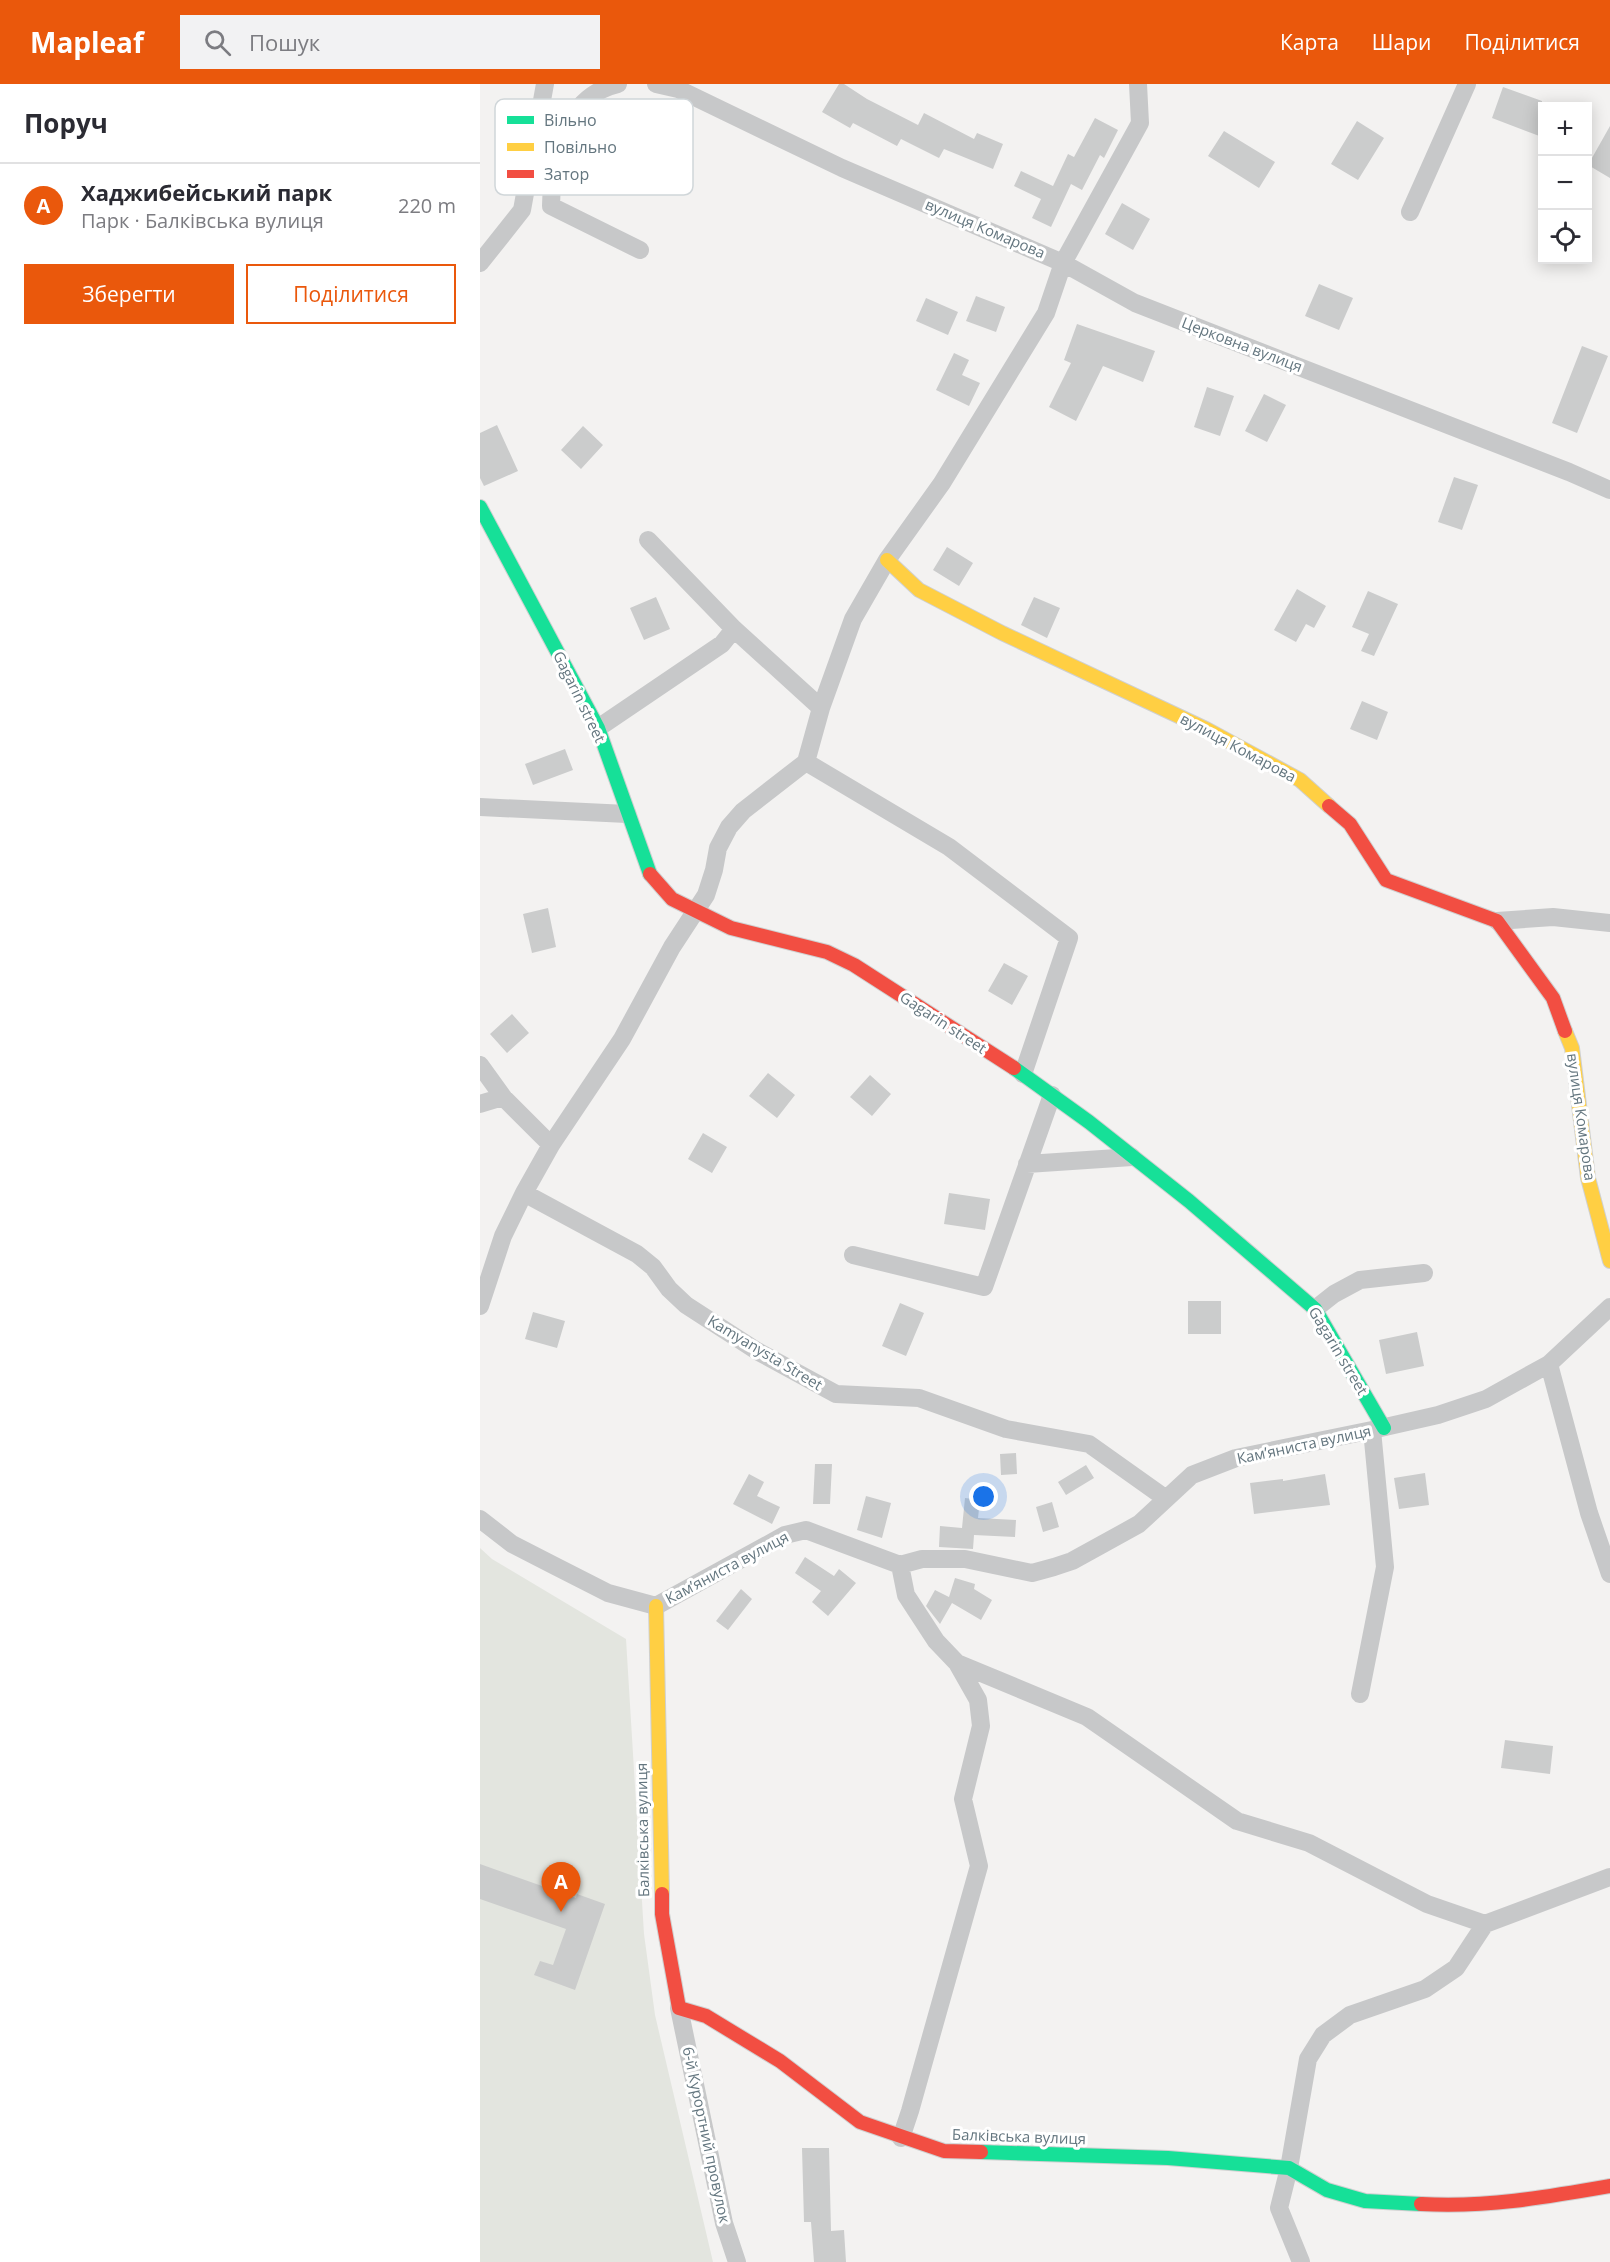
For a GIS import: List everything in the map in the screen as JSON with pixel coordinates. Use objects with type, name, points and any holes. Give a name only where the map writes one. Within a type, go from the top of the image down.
[{"type":"street","points":[[542,99],[545,84]]},
{"type":"street","points":[[588,99],[609,86],[618,84]]},
{"type":"street","name":"вулиця Комарова","points":[[656,84],[678,88],[842,168],[1063,263],[1046,313],[942,483],[887,560],[854,620],[821,708]]},
{"type":"street","points":[[1063,263],[1140,123],[1138,84]]},
{"type":"street","points":[[1410,212],[1467,84]]},
{"type":"street","points":[[480,263],[522,210],[525,195]]},
{"type":"street","points":[[527,195],[640,250]]},
{"type":"street","points":[[551,195],[551,207]]},
{"type":"street","name":"Церковна вулиця","points":[[1063,263],[1135,303],[1610,490]]},
{"type":"street","name":"Gagarin street","points":[[480,507],[598,728],[651,877],[672,899],[731,928],[827,952],[854,964],[1052,1095],[1189,1202],[1316,1309],[1378,1429]]},
{"type":"street","points":[[480,1306],[503,1236],[524,1193],[551,1145],[622,1039],[672,946],[706,895],[718,848],[729,827],[743,811],[806,762],[821,708],[734,629],[648,540]]},
{"type":"street","name":"вулиця Комарова","points":[[887,560],[919,590],[1002,633],[1206,729],[1300,780],[1350,824],[1386,880],[1497,921],[1553,998],[1572,1048],[1588,1178],[1610,1261]]},
{"type":"street","points":[[598,728],[722,645],[734,629]]},
{"type":"street","points":[[806,762],[949,847],[1069,938],[1023,1074]]},
{"type":"street","points":[[480,807],[627,814]]},
{"type":"street","points":[[1497,921],[1553,917],[1610,923]]},
{"type":"street","points":[[480,1065],[502,1097],[551,1145]]},
{"type":"street","points":[[854,1255],[984,1287],[1052,1095]]},
{"type":"street","points":[[480,1104],[502,1097]]},
{"type":"street","points":[[1027,1164],[1132,1157]]},
{"type":"street","name":"Kamyanysta Street","points":[[524,1193],[637,1254],[653,1267],[669,1289],[686,1305],[757,1351],[836,1394],[919,1398],[1006,1429],[1089,1444],[1165,1498]]},
{"type":"street","points":[[1316,1309],[1334,1294],[1360,1281],[1424,1273]]},
{"type":"street","points":[[1360,1694],[1385,1567],[1378,1429],[1438,1415],[1486,1400],[1550,1364],[1610,1307]]},
{"type":"street","points":[[1550,1364],[1589,1513],[1610,1574]]},
{"type":"street","name":"Камʼяниста вулиця","points":[[480,1519],[512,1544],[608,1593],[656,1606],[785,1535],[806,1530],[900,1565],[922,1559],[965,1558],[1032,1573],[1072,1561],[1138,1524],[1192,1475],[1236,1458],[1378,1429]]},
{"type":"street","points":[[900,1565],[906,1596],[936,1641],[957,1663],[978,1700],[981,1726],[963,1800],[979,1866],[901,2138]]},
{"type":"street","name":"Балківська вулиця","points":[[656,1606],[662,1914],[679,2008],[706,2016],[780,2061],[860,2122],[944,2151],[1168,2158],[1289,2168],[1327,2190],[1365,2201],[1450,2206],[1517,2202],[1610,2186]]},
{"type":"street","points":[[957,1663],[1087,1717],[1237,1821],[1309,1843],[1427,1904],[1485,1924]]},
{"type":"street","points":[[1301,2262],[1280,2208],[1308,2059],[1323,2035],[1350,2015],[1425,1989],[1456,1968],[1485,1924],[1610,1877]]},
{"type":"street","name":"6-й Курортний провулок","points":[[679,2008],[724,2223],[736,2262]]},
{"type":"shaded area","points":[[480,1548],[492,1559],[626,1639],[644,1934],[655,2015],[713,2262],[480,2262]]},
{"type":"building","points":[[839,84],[844,84],[867,99],[918,125],[924,113],[974,139],[977,133],[1003,144],[993,169],[944,149],[939,158],[901,139],[897,146],[853,123],[850,128],[822,112]]},
{"type":"building","points":[[1503,87],[1542,101],[1538,102],[1538,135],[1492,118]]},
{"type":"building","points":[[1095,118],[1118,130],[1104,158],[1100,155],[1082,190],[1071,184],[1051,227],[1032,218],[1041,199],[1014,186],[1021,171],[1053,186],[1068,154],[1074,157]]},
{"type":"building","points":[[1357,121],[1384,138],[1358,180],[1331,164]]},
{"type":"building","points":[[1610,126],[1610,178],[1592,167],[1592,158]]},
{"type":"building","points":[[1224,131],[1275,162],[1259,188],[1208,156]]},
{"type":"building","points":[[1122,203],[1150,219],[1133,250],[1105,234]]},
{"type":"building","points":[[1319,284],[1353,298],[1339,330],[1305,316]]},
{"type":"building","points":[[976,296],[1005,307],[996,332],[966,321]]},
{"type":"building","points":[[926,298],[958,312],[948,335],[916,321]]},
{"type":"building","points":[[1077,324],[1155,351],[1143,382],[1103,366],[1076,421],[1049,407],[1071,363],[1064,360]]},
{"type":"building","points":[[1582,346],[1608,356],[1577,433],[1552,423]]},
{"type":"building","points":[[954,353],[969,360],[962,375],[980,383],[969,406],[936,390]]},
{"type":"building","points":[[1207,387],[1234,396],[1220,436],[1194,427]]},
{"type":"building","points":[[1264,394],[1286,405],[1267,442],[1245,431]]},
{"type":"building","points":[[497,425],[518,471],[484,486],[480,478],[480,433]]},
{"type":"building","points":[[583,426],[603,445],[581,469],[561,450]]},
{"type":"building","points":[[1454,477],[1478,485],[1462,530],[1438,522]]},
{"type":"building","points":[[947,547],[973,563],[959,586],[933,570]]},
{"type":"building","points":[[1297,589],[1326,606],[1314,628],[1306,624],[1296,642],[1274,630]]},
{"type":"building","points":[[1368,591],[1398,604],[1374,656],[1361,651],[1369,634],[1352,627]]},
{"type":"building","points":[[656,597],[670,629],[644,640],[630,608]]},
{"type":"building","points":[[1034,597],[1060,608],[1047,638],[1021,625]]},
{"type":"building","points":[[1362,701],[1388,712],[1377,740],[1350,729]]},
{"type":"building","points":[[565,749],[573,770],[533,785],[525,764]]},
{"type":"building","points":[[548,908],[556,947],[532,953],[523,914]]},
{"type":"building","points":[[1004,963],[1028,976],[1012,1005],[988,991]]},
{"type":"building","points":[[512,1014],[529,1033],[507,1053],[490,1034]]},
{"type":"building","points":[[768,1073],[795,1095],[777,1118],[749,1096]]},
{"type":"building","points":[[870,1075],[891,1094],[872,1116],[850,1097]]},
{"type":"building","points":[[703,1133],[727,1147],[712,1173],[688,1159]]},
{"type":"building","points":[[949,1193],[990,1199],[985,1230],[944,1224]]},
{"type":"building","points":[[1188,1301],[1221,1301],[1221,1334],[1188,1334]]},
{"type":"building","points":[[900,1303],[924,1313],[906,1356],[882,1346]]},
{"type":"building","points":[[533,1312],[565,1321],[557,1348],[525,1339]]},
{"type":"building","points":[[1417,1332],[1424,1366],[1386,1374],[1379,1340]]},
{"type":"building","points":[[1016,1453],[1017,1474],[1001,1475],[1000,1454]]},
{"type":"building","points":[[815,1464],[832,1464],[830,1504],[813,1504]]},
{"type":"building","points":[[1086,1465],[1094,1478],[1066,1495],[1058,1482]]},
{"type":"building","points":[[1425,1473],[1429,1505],[1399,1509],[1394,1478]]},
{"type":"building","points":[[749,1474],[764,1482],[757,1496],[780,1507],[772,1524],[733,1504]]},
{"type":"building","points":[[1325,1474],[1330,1505],[1254,1514],[1250,1483],[1283,1479],[1283,1481]]},
{"type":"building","points":[[866,1496],[891,1503],[882,1538],[857,1530]]},
{"type":"building","points":[[965,1498],[980,1500],[978,1518],[1016,1520],[1015,1537],[974,1535],[973,1549],[939,1547],[940,1526],[962,1528]]},
{"type":"building","points":[[1052,1502],[1059,1527],[1043,1532],[1036,1507]]},
{"type":"building","points":[[805,1557],[834,1576],[839,1569],[856,1583],[828,1616],[812,1602],[821,1591],[795,1573]]},
{"type":"building","points":[[955,1578],[975,1584],[974,1589],[992,1600],[981,1620],[952,1603],[940,1624],[926,1606],[935,1590],[949,1597]]},
{"type":"building","points":[[741,1589],[752,1599],[728,1630],[716,1621]]},
{"type":"building","points":[[1505,1740],[1553,1746],[1550,1774],[1501,1768]]},
{"type":"building","points":[[480,1864],[576,1898],[577,1894],[605,1904],[575,1990],[534,1975],[540,1961],[553,1965],[566,1929],[480,1899]]},
{"type":"building","points":[[802,2148],[829,2148],[831,2231],[844,2230],[846,2262],[814,2262],[811,2222],[804,2222]]},
{"type":"traffic: fast","points":[[480,507],[598,728],[650,874]]},
{"type":"traffic: fast","points":[[1014,1068],[1089,1122],[1189,1201],[1315,1309],[1384,1428]]},
{"type":"traffic: fast","points":[[981,2152],[1168,2158],[1289,2168],[1327,2190],[1365,2201],[1421,2204]]},
{"type":"traffic: slow","points":[[887,560],[919,590],[1002,633],[1206,729],[1300,780],[1329,806]]},
{"type":"traffic: slow","points":[[1565,1031],[1572,1048],[1588,1178],[1610,1261]]},
{"type":"traffic: slow","points":[[656,1606],[662,1894]]},
{"type":"traffic: jam","points":[[1329,806],[1350,824],[1386,880],[1497,921],[1553,998],[1565,1031]]},
{"type":"traffic: jam","points":[[650,874],[672,899],[731,928],[827,952],[854,965],[1014,1068]]},
{"type":"traffic: jam","points":[[662,1894],[662,1914],[679,2008],[706,2016],[780,2061],[860,2122],[944,2151],[981,2152]]},
{"type":"traffic: jam","points":[[1421,2204],[1492,2203],[1610,2186]]},
{"type":"place","name":"Хаджибейський парк","points":[[561,1912]]}]
